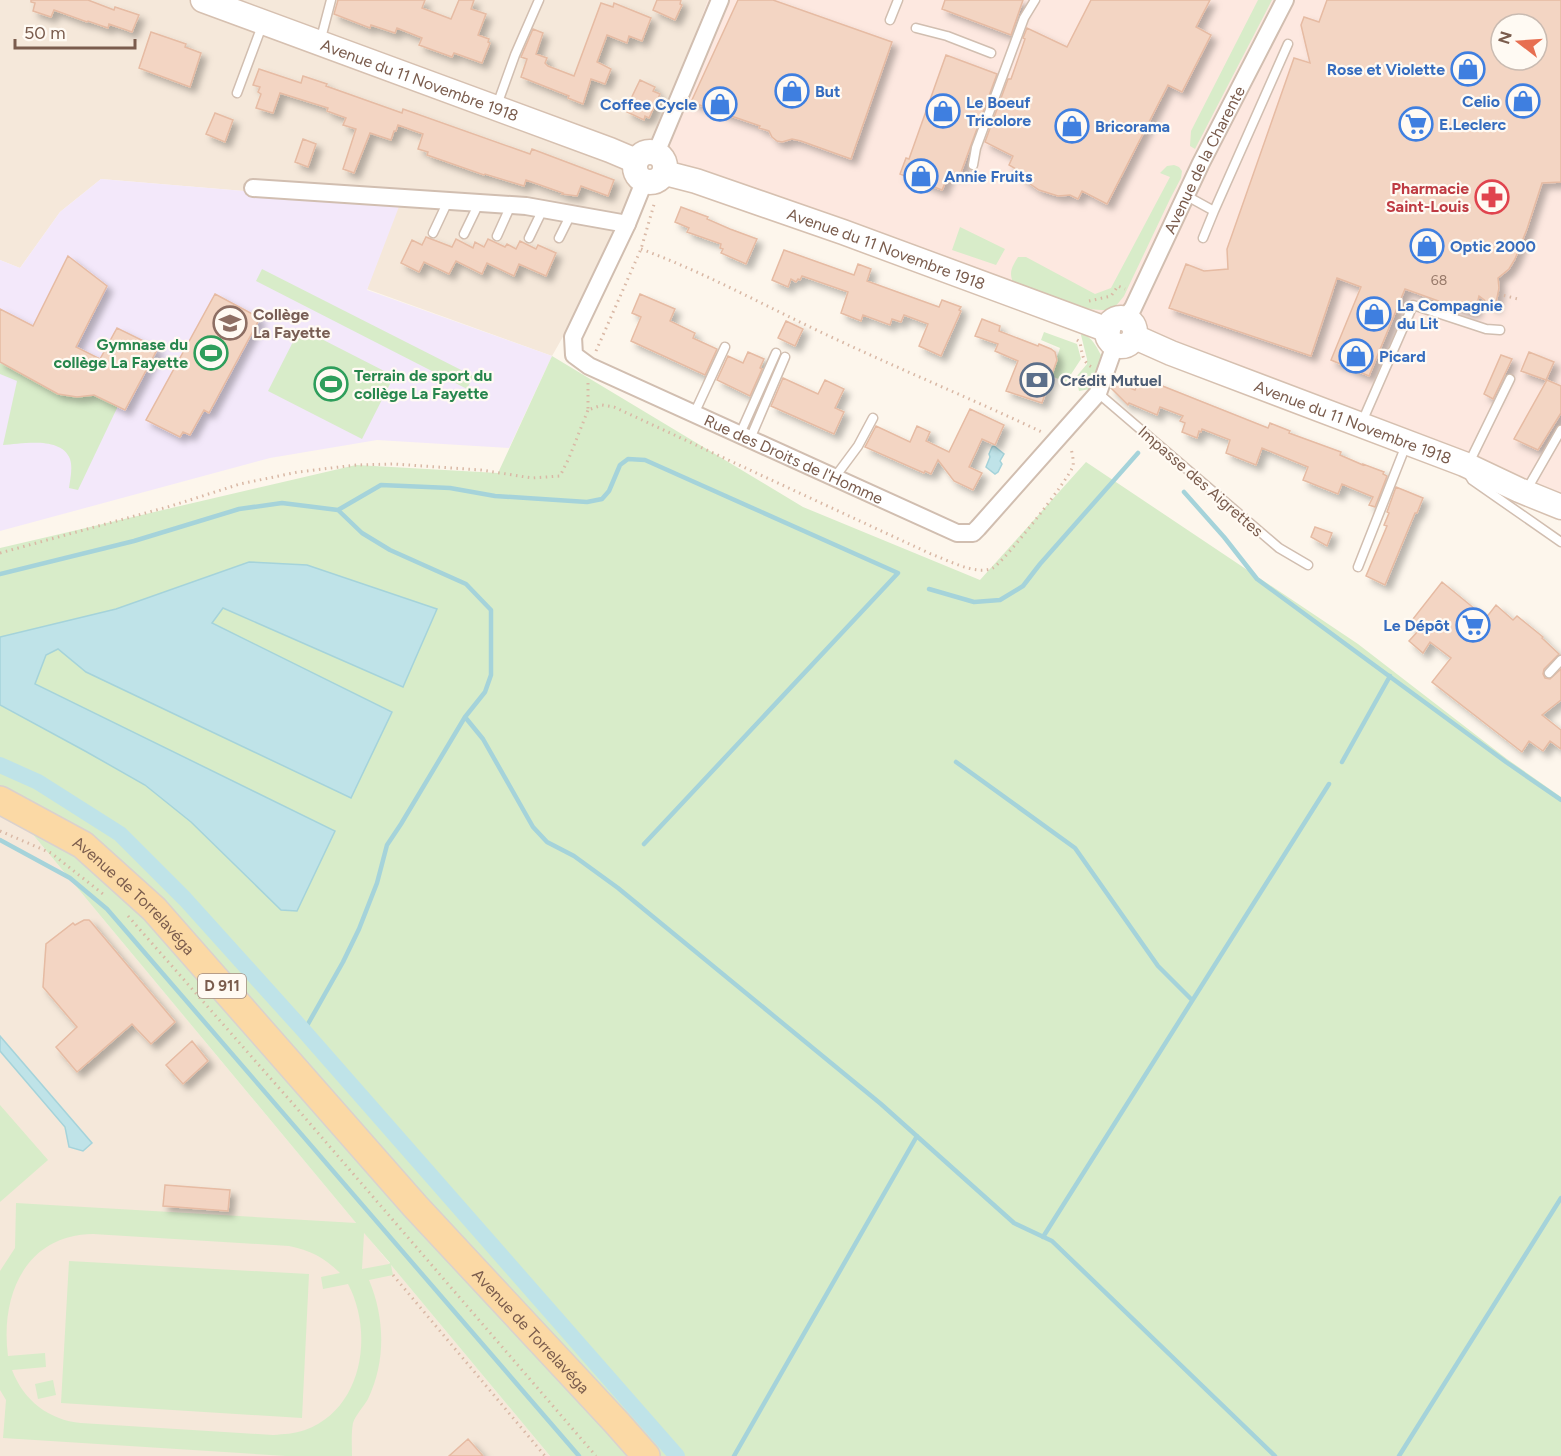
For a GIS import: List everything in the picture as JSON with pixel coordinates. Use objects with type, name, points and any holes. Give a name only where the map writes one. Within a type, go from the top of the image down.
[{"type":"main road","name":"Avenue du 11 Novembre 1918","points":[[210,1],[610,150],[651,170],[696,181],[1121,333],[1466,465],[1561,507]]},
{"type":"main road","name":"Avenue du 11 Novembre 1918","points":[[1504,483],[1522,482],[1561,490]]},
{"type":"main road","name":"Avenue de Torrelavéga","points":[[0,800],[83,845],[154,909],[415,1206],[646,1456]]},
{"type":"main road","name":"Avenue de Torrelavéga","points":[[415,1206],[516,1331],[624,1456]]},
{"type":"street","points":[[589,366],[574,355],[573,337],[651,170],[720,0]]},
{"type":"street","name":"Avenue de la Charente","points":[[1121,333],[1185,195],[1285,0]]},
{"type":"street","points":[[253,188],[512,205],[627,224]]},
{"type":"street","name":"Rue des Droits de l'Homme","points":[[589,366],[957,532],[973,533],[988,519],[1098,393],[1121,333]]},
{"type":"lane","points":[[320,43],[331,0]]},
{"type":"lane","points":[[496,108],[515,55],[539,0]]},
{"type":"lane","points":[[890,20],[898,0]]},
{"type":"lane","points":[[973,165],[976,148],[1024,18],[1035,0]]},
{"type":"lane","points":[[237,93],[263,22]]},
{"type":"lane","points":[[916,28],[947,36],[991,53]]},
{"type":"lane","points":[[1203,238],[1288,44]]},
{"type":"lane","points":[[1185,195],[1214,211]]},
{"type":"lane","points":[[433,233],[448,201]]},
{"type":"lane","points":[[464,234],[479,203]]},
{"type":"lane","points":[[497,236],[512,205]]},
{"type":"lane","points":[[529,238],[543,209]]},
{"type":"lane","points":[[559,238],[571,214]]},
{"type":"lane","points":[[1360,425],[1413,305],[1486,329],[1500,330]]},
{"type":"lane","points":[[694,414],[725,347]]},
{"type":"lane","points":[[745,437],[780,355]]},
{"type":"lane","points":[[1510,379],[1466,465],[1472,480],[1561,542]]},
{"type":"lane","name":"Impasse des Aigrettes","points":[[1098,393],[1279,548],[1308,565]]},
{"type":"lane","points":[[835,477],[858,446],[873,418]]},
{"type":"lane","points":[[1530,484],[1561,430]]},
{"type":"lane","points":[[1358,567],[1407,442]]},
{"type":"lane","points":[[1549,673],[1561,660]]},
{"type":"path","points":[[589,366],[642,249],[655,206],[651,170]]},
{"type":"path","points":[[642,249],[719,281],[826,335],[1058,440]]},
{"type":"path","points":[[1080,298],[1090,302],[1111,296],[1118,286],[1140,294]]},
{"type":"path","points":[[1498,294],[1518,299]]},
{"type":"path","points":[[1074,339],[1080,342],[1087,364],[1106,372]]},
{"type":"path","points":[[0,553],[171,506],[240,484],[298,472],[356,465],[393,464],[481,470],[532,478],[560,476],[588,410]]},
{"type":"path","points":[[0,831],[51,853],[110,900]]},
{"type":"path","points":[[125,913],[287,1096],[596,1456]]},
{"type":"path","points":[[393,1275],[546,1456]]},
{"type":"shaded area","points":[[0,0],[708,0],[627,224],[552,356],[367,289],[399,204],[101,179],[60,212],[20,268],[0,260]]},
{"type":"shaded area","points":[[708,0],[1561,0],[1561,496],[1156,339],[653,154]]},
{"type":"shaded area","name":"Collège La Fayette","points":[[101,179],[400,204],[367,290],[552,356],[509,448],[377,440],[270,458],[0,531],[0,260],[20,268],[60,212]]},
{"type":"shaded area","points":[[0,795],[550,1456],[0,1456]]},
{"type":"green space","points":[[1258,0],[1272,0],[1195,149],[1190,146],[1191,131]]},
{"type":"green space","points":[[1174,165],[1182,171],[1181,178],[1124,296],[1114,307],[1101,310],[1090,309],[1014,284],[1011,277],[1013,267],[1018,257],[1026,257],[1095,294],[1111,288],[1170,177],[1160,173],[1167,166]]},
{"type":"green space","points":[[960,227],[1005,249],[996,265],[952,250]]},
{"type":"green space","points":[[262,269],[473,376],[467,389],[256,281]]},
{"type":"green space","name":"Terrain de sport du collège La Fayette","points":[[300,328],[394,376],[362,439],[268,391]]},
{"type":"green space","points":[[1044,332],[1077,344],[1081,359],[1066,382],[1051,376],[1060,348],[1041,340]]},
{"type":"green space","points":[[1082,334],[1091,340],[1101,355],[1090,389],[1079,391],[1076,377],[1087,364]]},
{"type":"green space","points":[[552,356],[803,507],[980,580],[1086,462],[1358,644],[1507,759],[1561,797],[1561,1456],[550,1456],[391,1265],[393,1275],[369,1280],[378,1309],[380,1355],[374,1385],[353,1423],[352,1456],[286,1456],[3,1438],[6,1400],[0,1390],[0,1271],[15,1248],[16,1203],[356,1223],[0,795],[0,548],[356,465],[498,473]],"holes":[[[364,1233],[390,1263],[389,1264],[362,1269]],[[93,1234],[289,1246],[310,1252],[329,1263],[340,1273],[321,1277],[323,1289],[348,1284],[356,1303],[360,1325],[361,1346],[358,1368],[351,1387],[340,1405],[325,1420],[305,1430],[273,1435],[81,1423],[58,1418],[39,1407],[23,1391],[12,1370],[46,1367],[45,1353],[8,1356],[8,1312],[13,1291],[22,1273],[34,1257],[50,1245],[69,1237]]]},
{"type":"green space","points":[[3,362],[58,394],[77,397],[94,395],[118,406],[78,490],[69,488],[70,459],[58,447],[40,443],[3,445],[17,381],[0,374],[0,363]]},
{"type":"green space","points":[[0,1105],[48,1160],[0,1202]]},
{"type":"green space","points":[[69,1261],[309,1274],[302,1418],[61,1403]]},
{"type":"green space","points":[[53,1380],[56,1395],[38,1399],[35,1384]]},
{"type":"water","points":[[994,446],[1004,454],[1000,461],[1002,464],[995,474],[986,467],[989,454]]},
{"type":"water","points":[[249,562],[307,565],[437,609],[403,687],[223,608],[212,623],[392,712],[351,798],[86,672],[58,649],[46,655],[35,684],[335,831],[297,911],[281,910],[191,822],[145,785],[0,705],[0,637],[116,609]]},
{"type":"water","points":[[0,1036],[92,1143],[83,1151],[69,1147],[65,1127],[0,1051]]},
{"type":"building","points":[[31,0],[88,0],[114,10],[115,7],[139,15],[132,32],[109,24],[108,28],[54,10],[51,17],[33,11],[35,3]]},
{"type":"building","points":[[338,0],[425,0],[422,8],[451,19],[459,0],[474,0],[471,9],[486,14],[478,35],[489,39],[490,43],[482,63],[454,53],[452,57],[419,45],[422,38],[397,28],[395,33],[371,25],[370,28],[334,14]]},
{"type":"building","points":[[657,0],[681,0],[682,5],[675,20],[653,10]]},
{"type":"building","points":[[738,0],[773,0],[892,42],[851,159],[801,141],[792,139],[777,141],[769,131],[759,128],[760,126],[691,102]]},
{"type":"building","points":[[945,0],[1023,0],[1011,35],[942,9]]},
{"type":"building","points":[[1091,0],[1210,0],[1196,27],[1211,35],[1182,92],[1168,85],[1107,204],[1082,191],[1078,199],[1070,195],[1058,196],[1039,190],[1009,165],[1013,156],[985,142],[1008,79],[1011,79],[1027,28],[1067,47]]},
{"type":"building","name":"E.Leclerc","points":[[1327,0],[1561,0],[1561,182],[1542,183],[1515,259],[1509,269],[1498,278],[1499,288],[1495,308],[1479,296],[1475,312],[1469,312],[1405,289],[1369,376],[1331,360],[1361,287],[1337,278],[1311,356],[1169,308],[1186,264],[1204,271],[1228,269],[1227,249],[1294,58],[1310,63],[1301,25],[1304,17],[1319,22]]},
{"type":"building","points":[[601,3],[613,7],[614,3],[651,18],[642,41],[629,36],[627,43],[607,35],[597,62],[611,69],[605,84],[591,79],[583,104],[521,77],[527,59],[521,57],[533,29],[543,33],[536,54],[547,58],[545,63],[548,66],[574,76]]},
{"type":"building","points":[[151,32],[186,44],[185,47],[201,53],[190,87],[139,68]]},
{"type":"building","points":[[946,55],[997,74],[960,175],[950,172],[942,190],[900,174],[906,158],[909,159]]},
{"type":"building","points":[[259,69],[301,83],[303,76],[402,113],[403,109],[530,154],[532,149],[614,180],[608,196],[581,186],[577,196],[562,194],[526,180],[524,186],[427,155],[428,152],[418,149],[423,134],[398,125],[391,140],[370,133],[354,173],[343,169],[356,129],[343,125],[346,118],[327,111],[328,108],[280,93],[273,113],[256,108],[261,94],[258,92],[260,87],[253,85]]},
{"type":"building","points":[[640,80],[655,87],[653,91],[660,94],[649,118],[645,116],[644,120],[627,112],[629,108],[627,107]]},
{"type":"building","points":[[215,113],[233,120],[225,142],[206,134]]},
{"type":"building","points":[[303,139],[316,144],[308,167],[295,162]]},
{"type":"building","points":[[681,207],[757,239],[746,264],[721,253],[723,249],[720,248],[721,244],[687,232],[689,228],[675,222]]},
{"type":"building","points":[[426,237],[452,247],[456,239],[473,248],[475,242],[484,247],[488,239],[505,247],[507,244],[516,249],[520,241],[536,249],[538,245],[556,253],[546,276],[519,264],[514,276],[487,263],[482,274],[456,261],[449,274],[424,262],[419,272],[401,263],[412,240],[422,245]]},
{"type":"building","points":[[784,250],[854,275],[858,264],[871,269],[867,281],[939,307],[942,300],[961,307],[941,356],[919,346],[928,324],[904,315],[901,322],[892,319],[890,325],[863,315],[861,321],[841,313],[848,292],[802,276],[796,282],[791,279],[788,287],[772,280]]},
{"type":"building","points":[[68,256],[107,286],[76,347],[100,359],[117,328],[158,348],[125,410],[94,395],[77,397],[58,394],[0,362],[0,309],[33,326]]},
{"type":"building","points":[[215,294],[260,318],[209,413],[204,410],[190,435],[183,432],[180,437],[146,420]]},
{"type":"building","points":[[640,294],[675,309],[670,321],[695,333],[693,338],[717,349],[705,375],[631,341],[641,317],[632,313]]},
{"type":"building","points":[[982,319],[1000,326],[999,331],[1038,346],[1039,344],[1055,352],[1057,360],[1042,403],[1006,391],[1018,361],[995,351],[998,344],[975,336]]},
{"type":"building","points":[[786,321],[803,329],[795,346],[778,338]]},
{"type":"building","points":[[748,352],[764,359],[750,396],[717,380],[728,356],[743,363]]},
{"type":"building","points":[[1529,352],[1554,362],[1546,380],[1521,371]]},
{"type":"building","points":[[1501,355],[1512,359],[1493,399],[1484,394]]},
{"type":"building","points":[[1140,377],[1268,428],[1270,423],[1290,431],[1289,433],[1341,452],[1340,455],[1363,465],[1384,472],[1383,474],[1387,476],[1375,507],[1369,505],[1373,497],[1342,484],[1338,494],[1303,480],[1308,467],[1262,448],[1256,465],[1226,453],[1230,440],[1202,429],[1197,438],[1182,432],[1185,423],[1180,421],[1183,416],[1160,407],[1157,415],[1129,403],[1128,405],[1111,388],[1113,381],[1135,390]]},
{"type":"building","points":[[783,378],[818,394],[825,380],[844,389],[835,408],[844,412],[834,434],[771,406]]},
{"type":"building","points":[[1547,380],[1561,386],[1561,413],[1538,450],[1514,439]]},
{"type":"building","points":[[970,409],[1004,425],[995,445],[982,439],[969,467],[982,473],[973,490],[954,481],[938,460],[931,474],[925,471],[924,473],[865,447],[876,426],[910,442],[917,426],[930,432],[926,441],[949,452]]},
{"type":"building","points":[[1396,487],[1423,498],[1385,585],[1366,576],[1387,526],[1384,525],[1389,513],[1387,512]]},
{"type":"building","points":[[1315,527],[1332,533],[1327,546],[1311,537]]},
{"type":"building","points":[[1442,582],[1486,618],[1496,605],[1513,620],[1517,616],[1543,637],[1559,654],[1544,669],[1543,674],[1545,678],[1550,679],[1561,669],[1561,700],[1542,715],[1561,730],[1561,749],[1550,741],[1543,751],[1529,741],[1522,752],[1432,682],[1451,658],[1430,642],[1423,653],[1409,641],[1418,631],[1409,624]]},
{"type":"building","points":[[84,920],[91,922],[175,1022],[151,1044],[132,1024],[77,1072],[56,1047],[77,1027],[43,987],[46,944],[73,923],[75,925]]},
{"type":"building","points":[[192,1041],[208,1061],[183,1084],[166,1065]]},
{"type":"building","points":[[165,1185],[230,1190],[228,1211],[163,1206]]},
{"type":"building","points":[[468,1439],[483,1456],[449,1456]]},
{"type":"waterway","points":[[929,589],[974,602],[1000,600],[1023,586],[1138,453]]},
{"type":"waterway","points":[[0,574],[134,541],[239,509],[282,503],[338,510],[381,485],[450,488],[495,496],[587,502],[602,499],[609,491],[620,465],[628,459],[645,460],[898,573],[644,844]]},
{"type":"waterway","points":[[1184,492],[1257,579],[1561,800]]},
{"type":"waterway","points":[[304,1031],[359,929],[377,883],[387,845],[465,717],[485,692],[491,675],[491,610],[466,584],[390,550],[362,533],[338,510]]},
{"type":"waterway","points":[[1342,762],[1390,676]]},
{"type":"waterway","points":[[465,717],[483,739],[533,827],[547,842],[574,856],[618,888],[881,1104],[1014,1223],[1052,1241],[1275,1456]]},
{"type":"waterway","points":[[956,762],[1075,848],[1158,966],[1192,1000]]},
{"type":"waterway","points":[[0,765],[38,782],[120,834],[185,899],[304,1031],[677,1456]]},
{"type":"waterway","points":[[1043,1237],[1329,784]]},
{"type":"waterway","points":[[0,840],[70,878],[107,909],[579,1456]]},
{"type":"waterway","points":[[734,1456],[917,1136]]},
{"type":"waterway","points":[[1399,1456],[1561,1198]]},
{"type":"place","name":"Rose et Violette","points":[[1468,69]]},
{"type":"place","name":"But","points":[[792,91]]},
{"type":"place","name":"Celio","points":[[1523,101]]},
{"type":"place","name":"Coffee Cycle","points":[[720,104]]},
{"type":"place","name":"Le Boeuf Tricolore","points":[[943,111]]},
{"type":"place","name":"E.Leclerc","points":[[1416,124]]},
{"type":"place","name":"Bricorama","points":[[1072,126]]},
{"type":"place","name":"Annie Fruits","points":[[921,176]]},
{"type":"place","name":"Pharmacie Saint-Louis","points":[[1492,197]]},
{"type":"place","name":"Optic 2000","points":[[1427,246]]},
{"type":"place","name":"La Compagnie du Lit","points":[[1374,314]]},
{"type":"place","name":"Collège La Fayette","points":[[230,323]]},
{"type":"place","name":"Gymnase du collège La Fayette","points":[[211,353]]},
{"type":"place","name":"Picard","points":[[1356,356]]},
{"type":"place","name":"Crédit Mutuel","points":[[1037,380]]},
{"type":"place","name":"Terrain de sport du collège La Fayette","points":[[331,384]]},
{"type":"place","name":"Le Dépôt","points":[[1473,625]]}]
